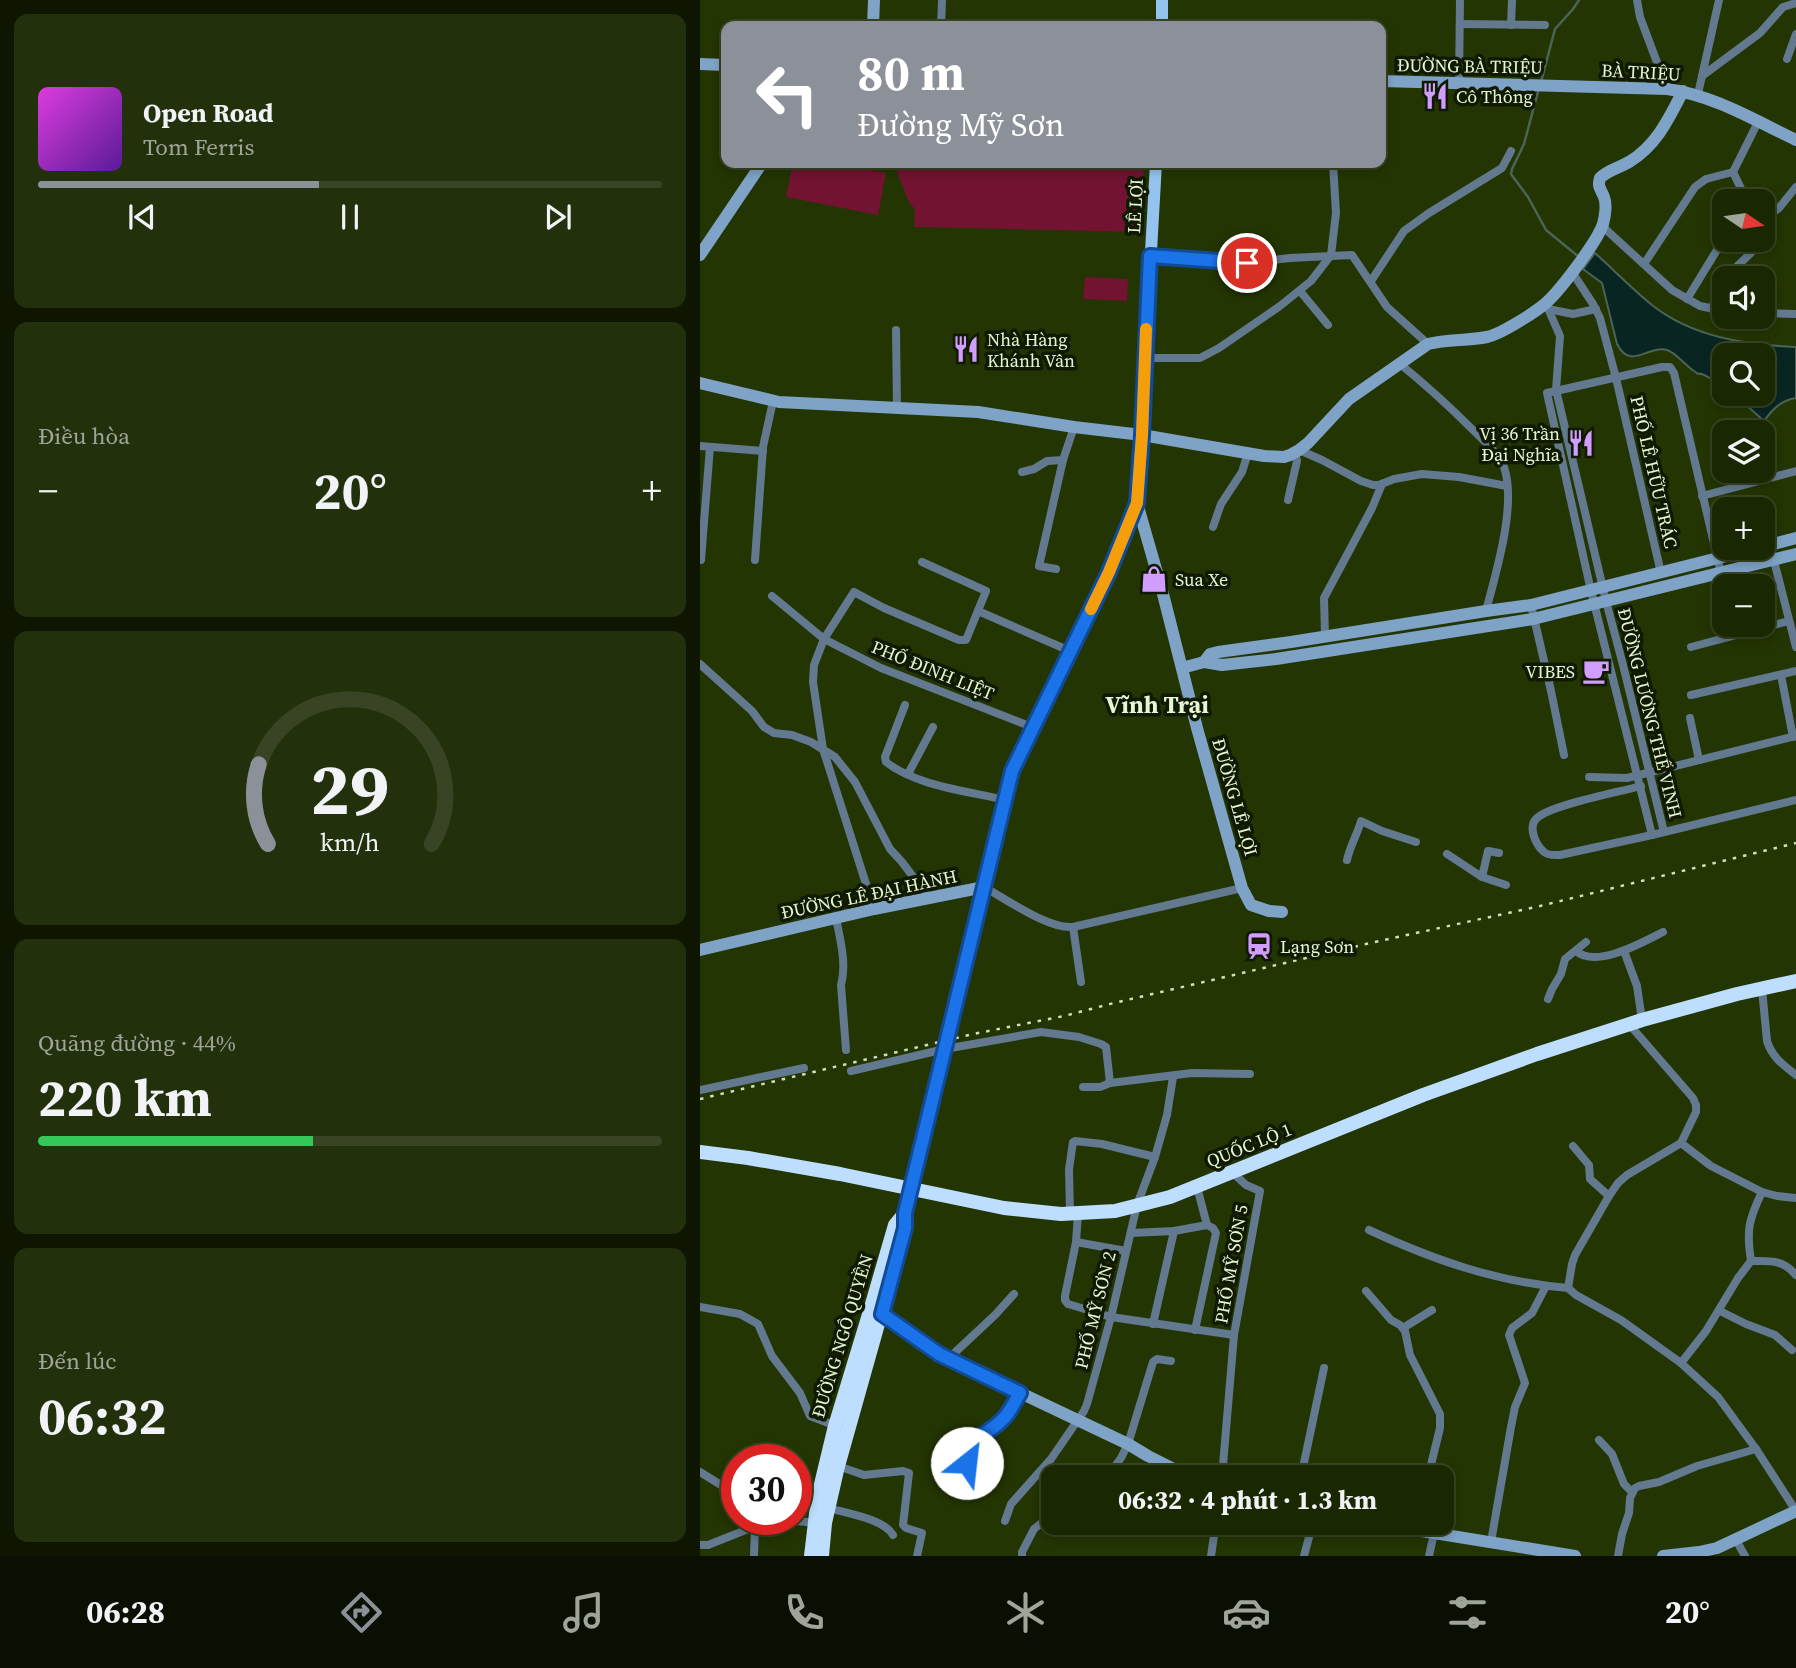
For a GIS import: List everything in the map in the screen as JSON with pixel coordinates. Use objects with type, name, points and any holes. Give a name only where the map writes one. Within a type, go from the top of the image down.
[{"type":"highway","name":"QUỐC LỘ 1","points":[[700,1152],[786,1164],[1004,1208],[1074,1214],[1115,1211],[1170,1197],[1469,1078],[1635,1021],[1796,981]]},
{"type":"highway","name":"ĐƯỜNG NGÔ QUYỀN","points":[[822,1556],[819,1523],[821,1478],[841,1427],[905,1228],[905,1213]]},
{"type":"highway","name":"ĐƯỜNG NGÔ QUYỀN","points":[[811,1556],[819,1523],[828,1508],[838,1466],[841,1427]]},
{"type":"main road","points":[[1161,21],[1162,0]]},
{"type":"main road","name":"LÊ LỢI","points":[[1137,503],[1156,168]]},
{"type":"main road","name":"ĐƯỜNG NGÔ QUYỀN","points":[[905,1213],[1012,771],[1109,572],[1137,503]]},
{"type":"street","points":[[941,21],[942,0]]},
{"type":"street","points":[[1459,82],[1460,0]]},
{"type":"street","points":[[1511,25],[1512,0]]},
{"type":"street","points":[[1637,0],[1640,18],[1667,89]]},
{"type":"street","points":[[1698,94],[1719,0]]},
{"type":"street","points":[[1702,76],[1760,33],[1783,7],[1796,3]]},
{"type":"street","points":[[1460,24],[1545,24]]},
{"type":"street","points":[[1787,59],[1796,34]]},
{"type":"street","points":[[700,64],[721,65]]},
{"type":"street","name":"ĐƯỜNG BÀ TRIỆU","points":[[1386,81],[1558,85]]},
{"type":"street","name":"BÀ TRIỆU","points":[[1558,85],[1667,89],[1698,94],[1796,140]]},
{"type":"street","points":[[700,383],[773,401],[978,412],[1284,457],[1297,452],[1308,443],[1349,399],[1428,344],[1497,334],[1547,306],[1604,222],[1605,201],[1598,187],[1600,178],[1631,161],[1659,135],[1682,91]]},
{"type":"street","points":[[1644,264],[1695,187],[1706,179],[1733,172],[1758,122]]},
{"type":"street","points":[[1371,281],[1404,231],[1502,168],[1511,151]]},
{"type":"street","points":[[700,255],[759,168]]},
{"type":"street","points":[[1144,358],[1200,358],[1248,329],[1311,281],[1331,255],[1336,213],[1332,168]]},
{"type":"street","points":[[1733,172],[1741,189]]},
{"type":"street","points":[[1775,211],[1796,187]]},
{"type":"street","points":[[1602,226],[1672,290],[1712,309]]},
{"type":"street","points":[[1687,299],[1716,252]]},
{"type":"street","points":[[1737,266],[1752,252]]},
{"type":"street","points":[[1150,256],[1247,263],[1352,255],[1387,307],[1428,344]]},
{"type":"street","name":"PHỐ LÊ HỮU TRÁC","points":[[1578,263],[1596,309],[1616,378],[1661,573]]},
{"type":"street","points":[[1300,291],[1328,325]]},
{"type":"street","points":[[1547,306],[1573,314],[1596,309]]},
{"type":"street","points":[[1547,306],[1560,335],[1556,390],[1600,603]]},
{"type":"street","points":[[1775,313],[1796,314]]},
{"type":"street","points":[[896,330],[897,408]]},
{"type":"street","points":[[1400,364],[1455,412],[1498,456],[1504,467],[1507,524],[1478,626]]},
{"type":"street","points":[[1597,589],[1546,396],[1548,392],[1670,367],[1674,373],[1712,535]]},
{"type":"street","points":[[755,560],[762,451],[773,401]]},
{"type":"street","points":[[1056,569],[1039,566],[1063,460],[1074,427]]},
{"type":"street","points":[[700,446],[762,451]]},
{"type":"street","points":[[701,560],[710,447]]},
{"type":"street","points":[[1297,452],[1322,460],[1373,485],[1402,477],[1436,474],[1507,486]]},
{"type":"street","points":[[1288,500],[1297,452]]},
{"type":"street","points":[[1213,527],[1221,503],[1242,472],[1248,453]]},
{"type":"street","points":[[1022,471],[1034,469],[1047,461],[1063,460]]},
{"type":"street","points":[[1702,496],[1796,471]]},
{"type":"street","points":[[1325,637],[1324,598],[1382,484]]},
{"type":"street","name":"ĐƯỜNG LÊ LỢI","points":[[1137,503],[1242,888]]},
{"type":"street","points":[[1775,543],[1796,538]]},
{"type":"street","points":[[1775,559],[1796,554]]},
{"type":"street","points":[[1182,668],[1205,662],[1222,665],[1276,659],[1478,626],[1532,612],[1597,589],[1714,560]]},
{"type":"street","points":[[1718,560],[1721,573]]},
{"type":"street","points":[[1205,662],[1210,654],[1218,652],[1481,612],[1532,612],[1600,603],[1770,560]]},
{"type":"street","points":[[1774,560],[1796,648]]},
{"type":"street","points":[[874,909],[823,749],[813,682],[814,665],[824,639],[854,592],[884,608],[959,640],[966,640],[986,591],[922,562]]},
{"type":"street","points":[[1661,573],[1665,588]]},
{"type":"street","name":"PHỐ ĐINH LIỆT","points":[[772,596],[824,639],[881,668],[1032,727]]},
{"type":"street","name":"ĐƯỜNG LƯƠNG THẾ VINH","points":[[1600,603],[1623,665],[1664,832]]},
{"type":"street","name":"ĐƯỜNG LƯƠNG THẾ VINH","points":[[1600,603],[1611,668],[1652,835],[1796,800]]},
{"type":"street","points":[[978,611],[1070,651]]},
{"type":"street","points":[[1532,612],[1564,755]]},
{"type":"street","points":[[1775,625],[1789,621]]},
{"type":"street","points":[[1358,631],[1361,646]]},
{"type":"street","points":[[1691,647],[1728,637]]},
{"type":"street","points":[[1273,645],[1276,659]]},
{"type":"street","points":[[700,664],[752,711],[764,727],[774,733],[792,735],[811,742],[835,757],[855,782],[890,849],[929,898]]},
{"type":"street","points":[[1611,668],[1623,665]]},
{"type":"street","points":[[1691,695],[1796,671]]},
{"type":"street","points":[[1588,776],[1621,778],[1638,775],[1795,737],[1781,675]]},
{"type":"street","points":[[905,705],[885,760],[892,767],[926,782],[1005,800]]},
{"type":"street","points":[[1690,718],[1699,760]]},
{"type":"street","points":[[908,774],[933,727]]},
{"type":"street","points":[[1641,786],[1552,809],[1537,817],[1532,826],[1534,836],[1545,852],[1560,855],[1652,835]]},
{"type":"street","points":[[1347,860],[1361,821],[1416,842]]},
{"type":"street","points":[[1482,877],[1488,851],[1499,853]]},
{"type":"street","points":[[1447,854],[1482,877],[1506,885]]},
{"type":"street","name":"ĐƯỜNG LÊ ĐẠI HÀNH","points":[[700,950],[874,909],[984,887],[1063,928],[1242,888]]},
{"type":"street","points":[[1242,888],[1251,905],[1282,912]]},
{"type":"street","points":[[836,918],[843,962],[841,985],[846,1050]]},
{"type":"street","points":[[1073,927],[1081,982]]},
{"type":"street","points":[[1576,951],[1581,955],[1598,957],[1624,951],[1663,932]]},
{"type":"street","points":[[1548,999],[1567,956],[1586,942]]},
{"type":"street","points":[[1568,1288],[1575,1255],[1618,1183],[1626,1175],[1681,1143],[1694,1119],[1696,1105],[1635,1021],[1637,986],[1624,951]]},
{"type":"street","points":[[1762,989],[1769,1049],[1773,1056],[1796,1075]]},
{"type":"street","points":[[851,1071],[945,1049],[1041,1032],[1079,1037],[1106,1047],[1110,1083]]},
{"type":"street","points":[[700,1090],[804,1068]]},
{"type":"street","points":[[1083,1087],[1100,1087],[1110,1083],[1192,1073],[1250,1074]]},
{"type":"street","name":"PHỐ MỸ SƠN 2","points":[[1005,1521],[1011,1504],[1051,1459],[1087,1404],[1137,1205],[1167,1115],[1173,1077]]},
{"type":"street","points":[[1155,1157],[1101,1144],[1075,1141],[1069,1169],[1076,1242],[1065,1300],[1068,1304],[1111,1317],[1234,1335],[1223,1465]]},
{"type":"street","points":[[1681,1143],[1711,1166],[1762,1192],[1796,1198]]},
{"type":"street","points":[[1573,1146],[1589,1165],[1590,1179],[1609,1196]]},
{"type":"street","name":"PHỐ MỸ SƠN 5","points":[[1232,1172],[1246,1185],[1261,1191],[1234,1335]]},
{"type":"street","points":[[1197,1187],[1207,1226]]},
{"type":"street","points":[[1681,1363],[1720,1311],[1751,1261],[1750,1218],[1762,1192]]},
{"type":"street","points":[[1131,1233],[1207,1226],[1213,1228],[1216,1233],[1195,1330]]},
{"type":"street","points":[[1369,1230],[1442,1261],[1491,1276],[1568,1288],[1681,1363],[1718,1397],[1796,1511],[1717,1548],[1663,1556]]},
{"type":"street","points":[[1153,1324],[1174,1231]]},
{"type":"street","points":[[1076,1242],[1126,1251]]},
{"type":"street","points":[[1751,1261],[1782,1263],[1796,1275]]},
{"type":"street","points":[[1491,1542],[1515,1407],[1525,1383],[1509,1335],[1512,1328],[1532,1312],[1546,1286]]},
{"type":"street","points":[[1366,1291],[1391,1320],[1403,1328],[1410,1355],[1440,1414],[1440,1428],[1431,1465]]},
{"type":"street","points":[[949,1358],[1014,1294]]},
{"type":"street","points":[[700,1307],[751,1318],[758,1324],[772,1356],[800,1393],[810,1416],[841,1427]]},
{"type":"street","points":[[1403,1328],[1432,1310]]},
{"type":"street","points":[[1720,1311],[1775,1335],[1793,1350]]},
{"type":"street","points":[[876,1312],[939,1354],[1128,1444],[1166,1465]]},
{"type":"street","points":[[1116,1465],[1128,1444],[1153,1362],[1157,1359],[1171,1361]]},
{"type":"street","points":[[1304,1465],[1324,1368]]},
{"type":"street","points":[[967,1463],[973,1444],[1007,1415],[1020,1393]]},
{"type":"street","points":[[1599,1440],[1612,1454],[1624,1484],[1632,1492]]},
{"type":"street","points":[[1618,1556],[1632,1492],[1639,1486],[1659,1482],[1697,1466],[1756,1449]]},
{"type":"street","points":[[838,1466],[864,1475],[903,1471],[909,1473],[903,1525],[922,1533],[917,1556]]},
{"type":"street","points":[[700,1472],[721,1485]]},
{"type":"street","points":[[828,1508],[886,1526],[893,1535]]},
{"type":"street","points":[[812,1522],[819,1523]]},
{"type":"street","points":[[1022,1556],[1021,1552],[1034,1528],[1041,1523]]},
{"type":"street","points":[[700,1545],[708,1545],[731,1535]]},
{"type":"street","points":[[754,1556],[757,1535]]},
{"type":"street","points":[[1211,1556],[1214,1535]]},
{"type":"street","points":[[1304,1556],[1310,1535]]},
{"type":"street","points":[[1429,1556],[1434,1535]]},
{"type":"street","points":[[1447,1535],[1575,1556]]},
{"type":"street","points":[[1737,1540],[1745,1556]]},
{"type":"shaded area","points":[[792,168],[861,168],[886,173],[878,215],[786,197]]},
{"type":"shaded area","points":[[897,168],[1144,168],[1141,232],[914,227],[915,210]]},
{"type":"shaded area","points":[[1085,277],[1128,279],[1127,301],[1083,299]]},
{"type":"water","points":[[1595,253],[1637,293],[1668,316],[1702,332],[1752,343],[1712,343],[1712,379],[1698,374],[1667,350],[1628,356],[1617,344],[1602,283],[1583,269]]},
{"type":"water","points":[[1775,345],[1796,347],[1796,398],[1777,406],[1763,420],[1747,406],[1775,406]]},
{"type":"waterway","points":[[1541,82],[1555,29],[1579,0]]},
{"type":"waterway","points":[[1539,88],[1524,144],[1511,174],[1528,197],[1546,230],[1579,257]]},
{"type":"railway","points":[[700,1099],[973,1034],[1064,1016],[1366,944],[1540,906],[1796,843]]},
{"type":"slow traffic","points":[[1091,609],[1137,503],[1146,329]]},
{"type":"place","name":"Cô Thông","points":[[1435,96]]},
{"type":"place","name":"Nhà Hàng Khánh Vân","points":[[966,349]]},
{"type":"place","name":"Vị 36 Trần Đại Nghĩa","points":[[1581,443]]},
{"type":"place","name":"Sua Xe","points":[[1154,579]]},
{"type":"place","name":"VIBES","points":[[1596,671]]},
{"type":"place","name":"Lạng Sơn","points":[[1259,946]]},
{"type":"district","name":"Vĩnh Trại","points":[[1157,704]]},
{"type":"route","points":[[967,1463],[973,1444],[1007,1415],[1020,1393],[939,1354],[882,1314],[905,1228],[905,1213],[1012,771],[1109,572],[1137,503],[1150,256],[1247,263]]}]
